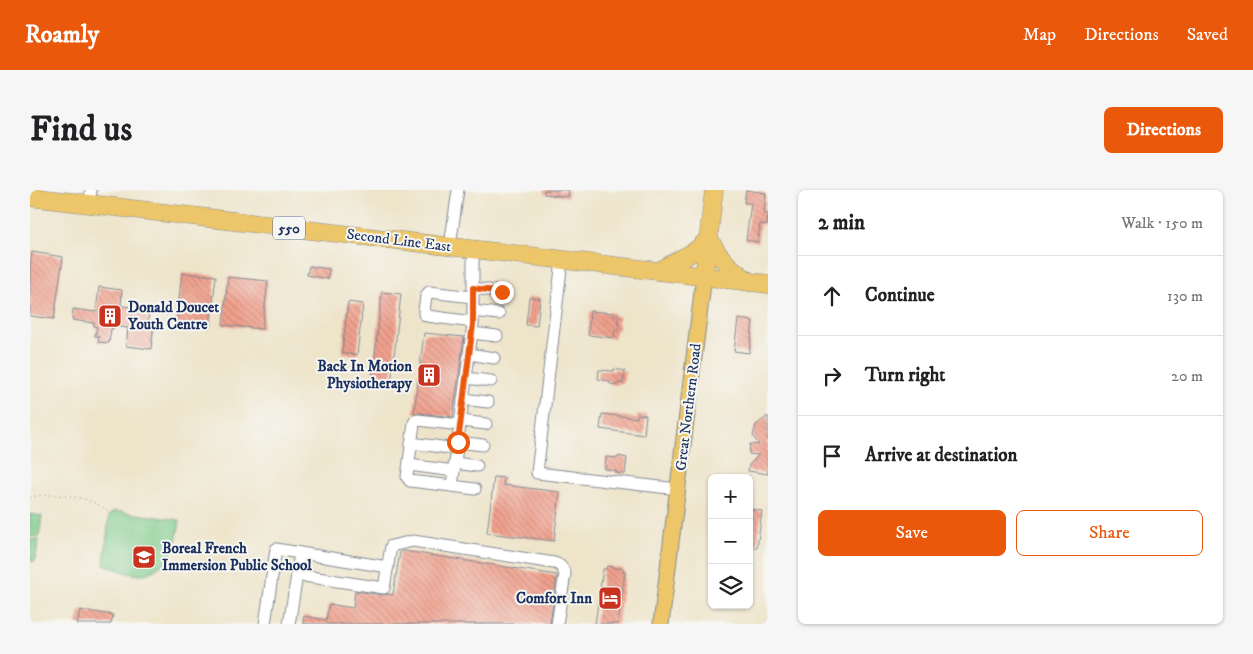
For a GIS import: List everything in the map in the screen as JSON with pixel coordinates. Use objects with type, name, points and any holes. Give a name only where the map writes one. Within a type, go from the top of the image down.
[{"type":"highway","name":"Great Northern Road","points":[[704,276],[714,190]]},
{"type":"highway","name":"Second Line East","points":[[30,197],[91,197],[450,246],[768,284]]},
{"type":"highway","points":[[659,271],[695,251],[709,239],[718,254],[729,266],[750,282]]},
{"type":"main road","name":"Great Northern Road","points":[[661,624],[704,276]]},
{"type":"lane","points":[[450,246],[458,190]]},
{"type":"lane","points":[[452,486],[472,322],[474,249]]},
{"type":"lane","points":[[562,260],[537,473],[678,489]]},
{"type":"lane","points":[[497,336],[472,322],[427,316],[424,314],[424,311],[426,296],[429,292],[502,292]]},
{"type":"lane","points":[[472,322],[500,314]]},
{"type":"lane","points":[[469,354],[494,358]]},
{"type":"lane","points":[[466,378],[491,381]]},
{"type":"lane","points":[[463,399],[488,402]]},
{"type":"lane","points":[[475,489],[410,481],[407,478],[411,443],[415,421],[418,420],[486,424]]},
{"type":"lane","points":[[411,443],[457,446],[482,445]]},
{"type":"lane","points":[[409,465],[477,466]]},
{"type":"lane","points":[[297,575],[384,588],[391,546],[413,541],[554,563],[560,565],[564,569],[565,574],[557,624]]},
{"type":"lane","points":[[265,624],[276,549],[388,567]]},
{"type":"lane","points":[[289,624],[300,553]]},
{"type":"path","points":[[30,498],[47,495],[65,496],[90,501],[108,511]]},
{"type":"green space","points":[[115,511],[180,520],[175,544],[164,563],[142,575],[117,570],[104,564],[109,515]]},
{"type":"green space","points":[[30,514],[42,516],[39,537],[30,536]]},
{"type":"green space","points":[[30,539],[39,540],[35,561],[30,561]]},
{"type":"building","points":[[544,190],[569,190],[568,197],[544,194]]},
{"type":"building","points":[[746,190],[766,193],[764,214],[768,214],[767,225],[760,224],[758,242],[746,240],[751,203],[744,203]]},
{"type":"building","points":[[32,252],[63,257],[54,319],[30,316]]},
{"type":"building","points":[[309,266],[329,269],[328,279],[307,275]]},
{"type":"building","points":[[182,273],[216,276],[210,328],[176,324]]},
{"type":"building","points":[[228,277],[268,281],[262,329],[223,325]]},
{"type":"building","name":"Donald Doucet Youth Centre","points":[[99,287],[122,290],[121,306],[134,307],[134,310],[149,311],[148,323],[154,324],[151,349],[126,346],[128,328],[113,326],[109,343],[98,342],[99,336],[95,336],[97,327],[94,326],[94,323],[72,320],[73,309],[96,312]]},
{"type":"building","points":[[382,292],[401,294],[391,384],[372,381]]},
{"type":"building","points":[[529,297],[540,298],[537,326],[526,325]]},
{"type":"building","points":[[348,302],[363,304],[357,355],[342,353]]},
{"type":"building","points":[[590,311],[614,313],[614,316],[619,316],[618,330],[615,331],[614,338],[588,335]]},
{"type":"building","points":[[738,319],[753,321],[749,353],[734,351]]},
{"type":"building","points":[[424,333],[464,337],[453,417],[414,413]]},
{"type":"building","points":[[614,369],[625,371],[623,383],[618,383],[617,385],[610,384],[610,381],[598,379],[599,370],[614,371]]},
{"type":"building","points":[[602,414],[637,418],[637,414],[646,415],[644,435],[600,429]]},
{"type":"building","points":[[768,416],[768,474],[748,471],[749,465],[759,455],[749,454],[750,444],[759,445],[753,436],[756,425]]},
{"type":"building","points":[[619,456],[627,458],[625,474],[605,469],[606,457],[618,458]]},
{"type":"building","points":[[494,477],[504,478],[503,485],[560,492],[554,541],[487,533]]},
{"type":"building","points":[[753,510],[762,511],[757,548],[753,548]]},
{"type":"building","points":[[404,551],[557,575],[550,624],[303,624],[304,616],[326,620],[329,604],[353,608],[355,591],[393,595],[400,552]]},
{"type":"building","name":"Comfort Inn","points":[[607,566],[623,569],[623,572],[625,572],[618,624],[595,624],[603,569],[606,569]]},
{"type":"building","points":[[80,610],[113,615],[111,624],[77,624]]},
{"type":"place","name":"Donald Doucet Youth Centre","points":[[110,316]]},
{"type":"place","name":"Back In Motion Physiotherapy","points":[[429,375]]},
{"type":"place","name":"Boreal French Immersion Public School","points":[[144,557]]},
{"type":"place","name":"Comfort Inn","points":[[610,598]]},
{"type":"route","points":[[458,442],[473,324],[473,288],[502,292]]}]
